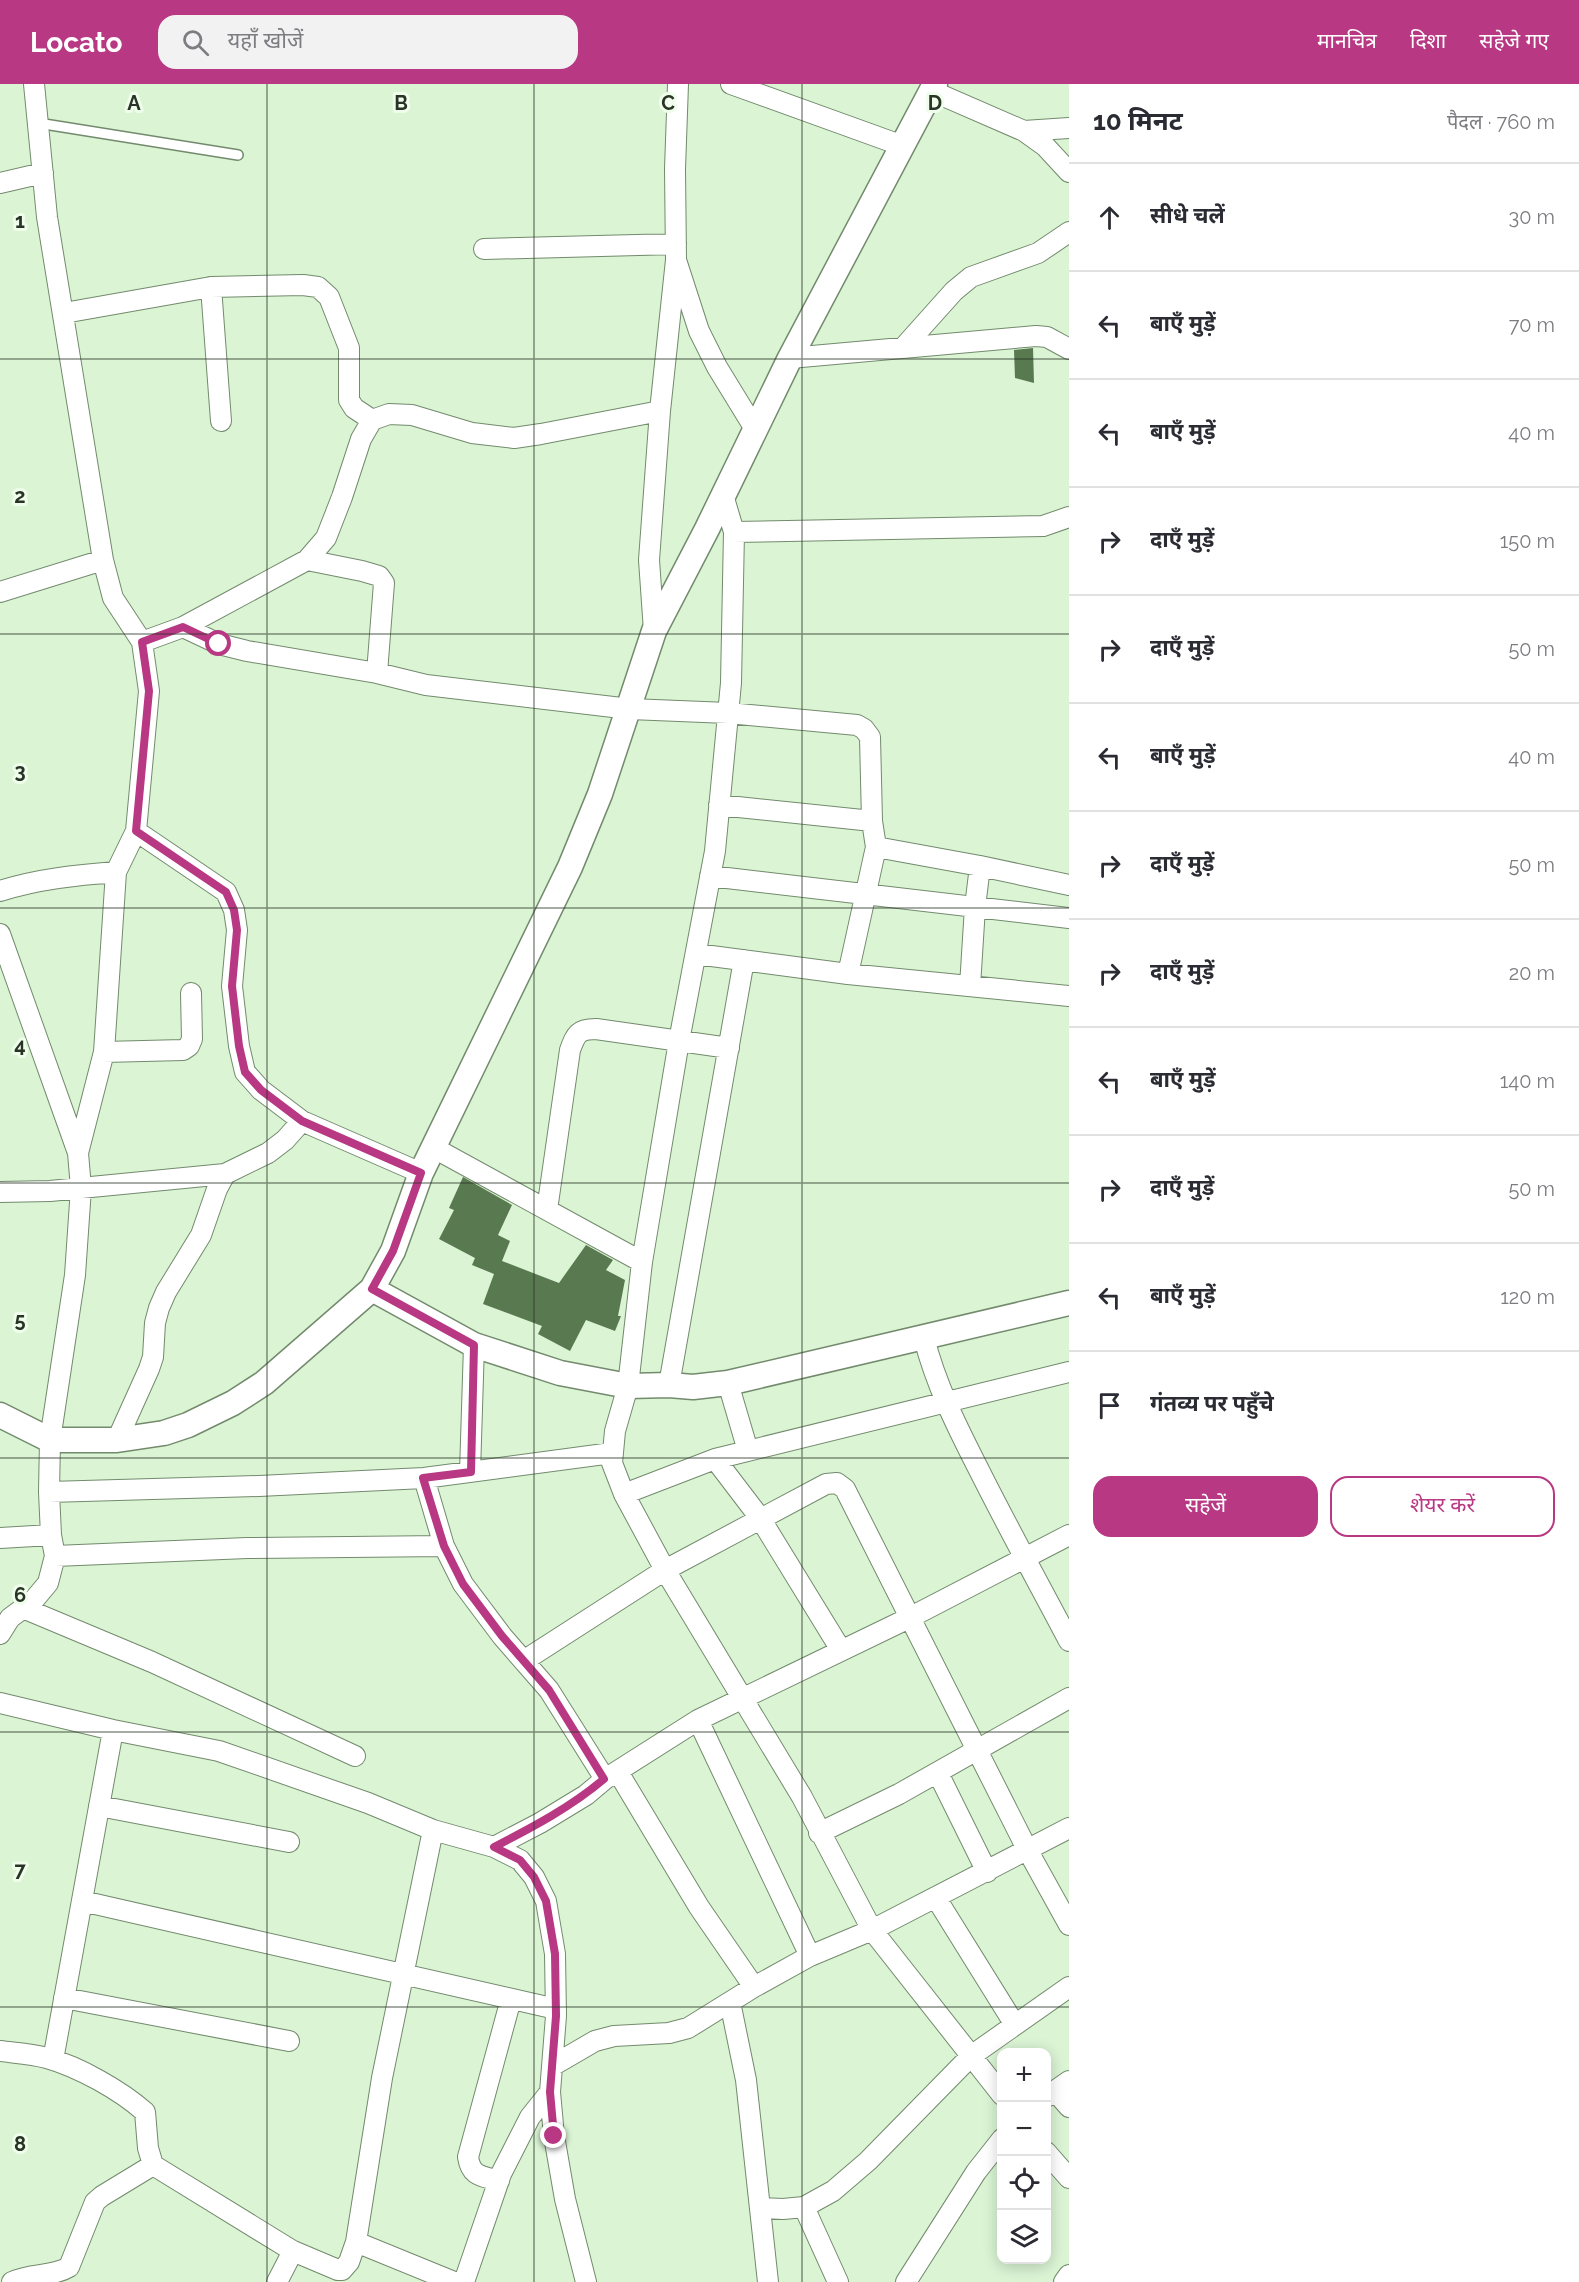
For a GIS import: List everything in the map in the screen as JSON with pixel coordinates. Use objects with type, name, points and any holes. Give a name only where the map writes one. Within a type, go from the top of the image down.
[{"type":"street","points":[[34,84],[47,217],[103,560],[113,598],[142,642],[149,691],[136,831],[116,872],[104,1052],[78,1153]]},
{"type":"street","points":[[654,631],[649,560],[660,411],[676,252],[675,169],[678,84]]},
{"type":"street","points":[[731,84],[753,88],[903,146]]},
{"type":"street","points":[[0,1415],[50,1440],[117,1440],[164,1433],[188,1425],[233,1403],[264,1383],[372,1289],[393,1251],[421,1173],[570,867],[600,794],[654,631],[790,358],[934,87],[1024,131],[1045,146],[1069,172]]},
{"type":"street","points":[[1024,131],[1069,128]]},
{"type":"street","points":[[0,183],[43,173]]},
{"type":"street","points":[[903,348],[954,291],[971,277],[1038,253],[1069,232]]},
{"type":"street","points":[[484,249],[676,252]]},
{"type":"street","points":[[676,252],[699,331],[717,367],[755,429]]},
{"type":"street","points":[[64,313],[211,287],[303,285],[318,287],[329,297],[349,348],[349,400],[354,408],[372,420]]},
{"type":"street","points":[[211,287],[221,421]]},
{"type":"street","points":[[790,358],[1036,336],[1047,337],[1069,349]]},
{"type":"street","points":[[142,642],[183,627],[307,560],[326,538],[361,439],[372,420],[389,414],[412,415],[472,433],[514,438],[660,411]]},
{"type":"street","points":[[723,495],[734,532],[731,683],[715,851],[679,1041],[642,1262],[628,1386],[615,1431],[612,1463],[624,1494],[664,1570],[802,1797],[872,1930],[997,2089]]},
{"type":"street","points":[[734,532],[1043,526],[1069,517]]},
{"type":"street","points":[[0,592],[103,560]]},
{"type":"street","points":[[307,560],[379,576],[384,584],[377,673]]},
{"type":"street","points":[[183,627],[219,644],[247,651],[377,673],[426,685],[630,709],[728,713],[857,725],[864,729],[870,737],[872,821],[876,847],[848,974]]},
{"type":"street","points":[[719,805],[872,821]]},
{"type":"street","points":[[136,831],[226,892],[234,910],[237,930],[232,986],[239,1046],[245,1072],[261,1090],[302,1121],[421,1173]]},
{"type":"street","points":[[876,847],[1069,885]]},
{"type":"street","points":[[970,986],[980,866]]},
{"type":"street","points":[[0,891],[71,876],[116,872]]},
{"type":"street","points":[[710,876],[1069,918]]},
{"type":"street","points":[[0,934],[78,1153],[81,1188],[75,1275],[50,1440],[49,1492],[51,1535],[55,1556],[48,1582],[33,1601],[10,1618],[0,1634]]},
{"type":"street","points":[[696,954],[848,974],[1069,996]]},
{"type":"street","points":[[669,1385],[744,960]]},
{"type":"street","points":[[104,1052],[183,1050],[189,1046],[192,1039],[191,993]]},
{"type":"street","points":[[547,1210],[570,1050],[576,1035],[585,1029],[596,1029],[729,1048]]},
{"type":"street","points":[[0,1192],[81,1188],[225,1174],[268,1153],[285,1140],[302,1121]]},
{"type":"street","points":[[434,1148],[642,1262]]},
{"type":"street","points":[[117,1440],[153,1357],[155,1323],[159,1308],[166,1292],[201,1235],[217,1189],[225,1174]]},
{"type":"street","points":[[372,1289],[474,1345],[561,1373],[628,1386],[693,1387],[728,1383],[1069,1303]]},
{"type":"street","points":[[924,1338],[930,1362],[946,1404],[1013,1538],[1069,1641]]},
{"type":"street","points":[[471,1472],[474,1345]]},
{"type":"street","points":[[624,1494],[715,1459],[1069,1372]]},
{"type":"street","points":[[728,1383],[748,1451]]},
{"type":"street","points":[[49,1492],[423,1478],[612,1453]]},
{"type":"street","points":[[715,1459],[760,1518],[841,1650]]},
{"type":"street","points":[[423,1478],[444,1546],[463,1584],[502,1636],[549,1690],[611,1775],[754,1987]]},
{"type":"street","points":[[525,1660],[664,1570],[826,1484],[837,1483],[845,1489],[977,1752],[1069,1925]]},
{"type":"street","points":[[0,1538],[51,1535]]},
{"type":"street","points":[[494,1847],[540,1823],[698,1720],[909,1618],[1069,1535]]},
{"type":"street","points":[[55,1556],[247,1548],[444,1546]]},
{"type":"street","points":[[23,1608],[152,1662],[355,1756]]},
{"type":"street","points":[[819,1833],[977,1752],[1069,1698]]},
{"type":"street","points":[[0,1703],[113,1730],[219,1751],[368,1803],[433,1830],[494,1847],[520,1860],[534,1877],[546,1901],[555,1954],[556,2009],[550,2092],[554,2136],[565,2199],[586,2282]]},
{"type":"street","points":[[698,1720],[810,1956]]},
{"type":"street","points":[[53,2060],[113,1730]]},
{"type":"street","points":[[938,1773],[987,1872]]},
{"type":"street","points":[[99,1806],[289,1842]]},
{"type":"street","points":[[552,2066],[595,2041],[614,2036],[669,2033],[688,2028],[810,1956],[872,1930],[1069,1828]]},
{"type":"street","points":[[0,2050],[68,2065],[131,2099],[145,2112],[148,2148],[153,2165],[293,2251],[342,2270],[349,2262],[356,2242],[382,2078],[433,1830]]},
{"type":"street","points":[[936,1898],[1015,2025]]},
{"type":"street","points":[[82,1900],[556,2009]]},
{"type":"street","points":[[761,2208],[783,2210],[804,2207],[833,2191],[868,2162],[971,2056],[1069,1987]]},
{"type":"street","points":[[64,1998],[289,2041]]},
{"type":"street","points":[[499,2181],[477,2175],[470,2168],[468,2157],[511,1999]]},
{"type":"street","points":[[730,2002],[746,2080],[768,2282]]},
{"type":"street","points":[[1057,2090],[1069,2107]]},
{"type":"street","points":[[464,2282],[499,2181],[530,2117],[550,2092]]},
{"type":"street","points":[[906,2282],[976,2172],[997,2145]]},
{"type":"street","points":[[1050,2156],[1069,2178]]},
{"type":"street","points":[[12,2282],[21,2278],[61,2271],[69,2267],[95,2202],[153,2165]]},
{"type":"street","points":[[804,2207],[838,2282]]},
{"type":"street","points":[[356,2242],[454,2282]]},
{"type":"street","points":[[277,2282],[293,2251]]},
{"type":"street","points":[[1064,2282],[1069,2275]]},
{"type":"lane","points":[[38,123],[238,155]]},
{"type":"building","points":[[1033,348],[1034,383],[1015,378],[1014,350]]},
{"type":"building","points":[[463,1177],[512,1205],[498,1235],[510,1241],[502,1261],[559,1283],[586,1245],[613,1260],[606,1270],[625,1280],[618,1316],[621,1316],[615,1331],[586,1320],[570,1351],[538,1334],[542,1326],[483,1304],[494,1274],[472,1265],[475,1258],[439,1239],[454,1210],[449,1208]]},
{"type":"route","points":[[219,644],[183,627],[142,642],[149,691],[136,831],[226,892],[234,910],[237,930],[232,986],[239,1046],[245,1072],[261,1090],[302,1121],[421,1173],[393,1251],[372,1289],[474,1345],[471,1472],[423,1478],[444,1546],[463,1584],[502,1636],[549,1690],[604,1779],[586,1794],[540,1823],[494,1847],[520,1860],[534,1877],[546,1901],[555,1954],[556,2016],[550,2092],[554,2136]]}]
